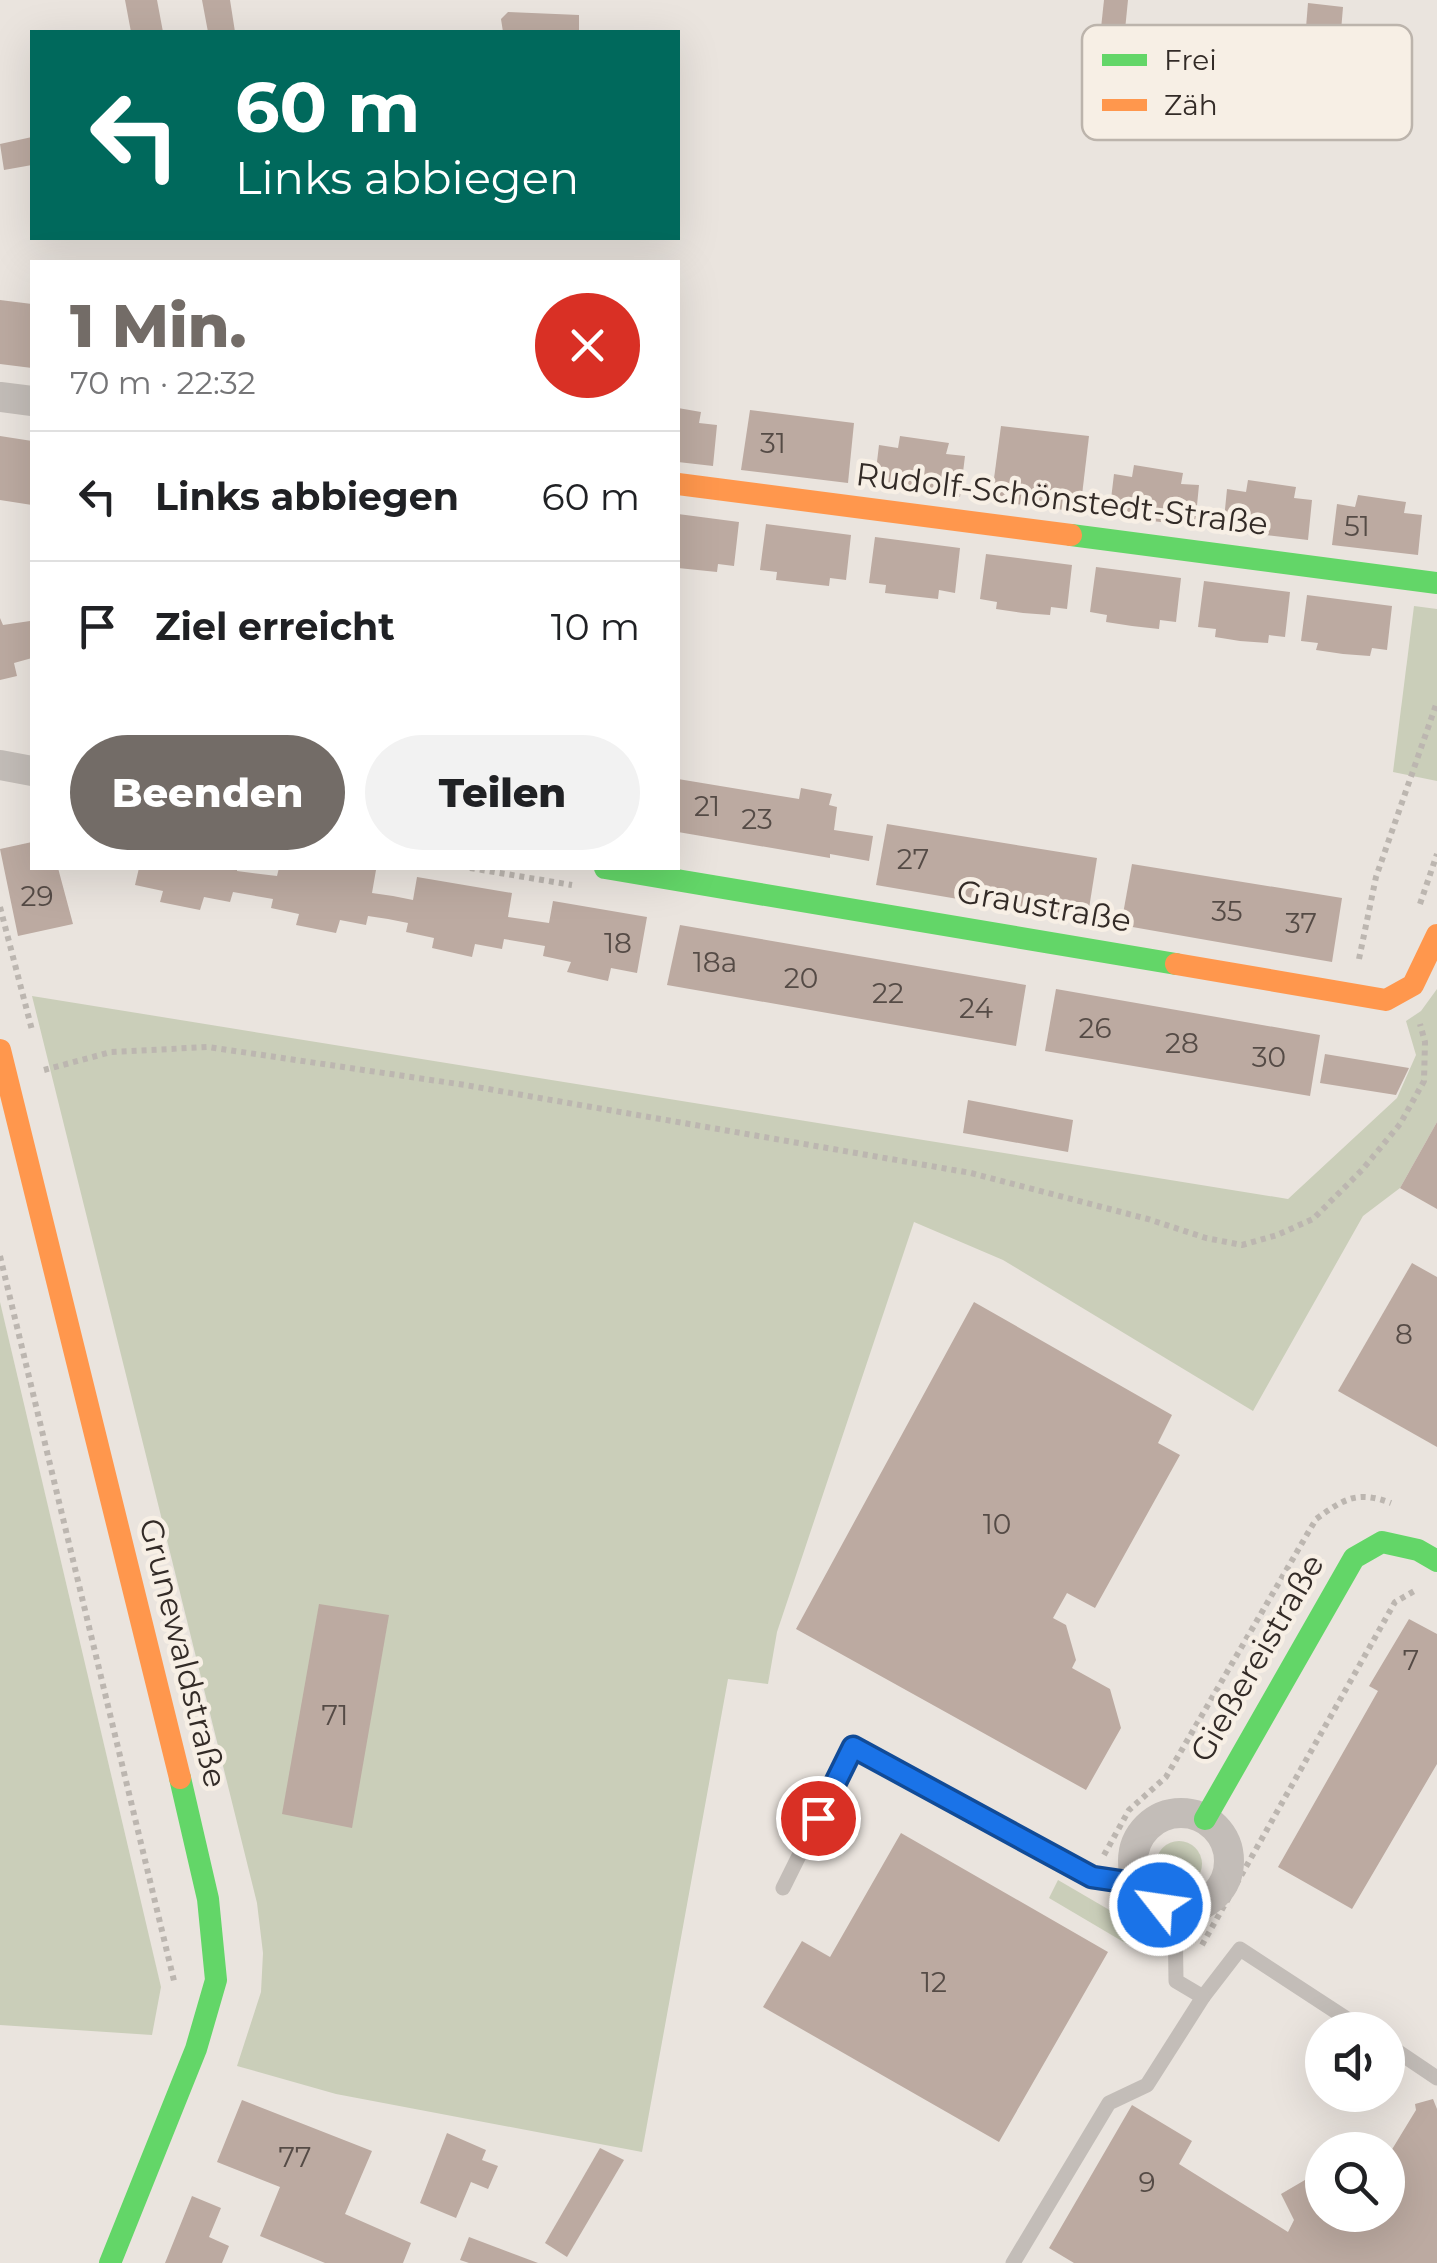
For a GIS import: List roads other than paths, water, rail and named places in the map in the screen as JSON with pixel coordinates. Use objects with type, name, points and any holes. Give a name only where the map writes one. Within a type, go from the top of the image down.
[{"type":"street","points":[[0,397],[30,401]]},
{"type":"street","name":"Rudolf-Schönstedt-Straße","points":[[680,484],[1437,583]]},
{"type":"street","points":[[0,765],[30,771]]},
{"type":"street","name":"Graustraße","points":[[617,870],[1386,1000],[1414,984],[1437,934]]},
{"type":"street","name":"Grunewaldstraße","points":[[0,1050],[175,1754],[208,1899],[216,1980],[196,2049],[110,2263]]},
{"type":"street","name":"Gießereistraße","points":[[1206,1819],[1354,1558],[1382,1542],[1418,1550],[1437,1561]]},
{"type":"street","points":[[1175,1813],[1206,1819],[1226,1844],[1230,1860],[1228,1877],[1207,1902],[1192,1908],[1160,1905],[1139,1884],[1134,1869],[1134,1854],[1148,1826],[1175,1813]]},
{"type":"lane","points":[[783,1888],[853,1747],[1092,1877],[1139,1884]]},
{"type":"lane","points":[[1175,1909],[1176,1981],[1202,1997]]},
{"type":"lane","points":[[1013,2263],[1110,2104],[1147,2085],[1202,1997],[1240,1949],[1336,2012]]},
{"type":"lane","points":[[1405,2057],[1437,2078]]}]
